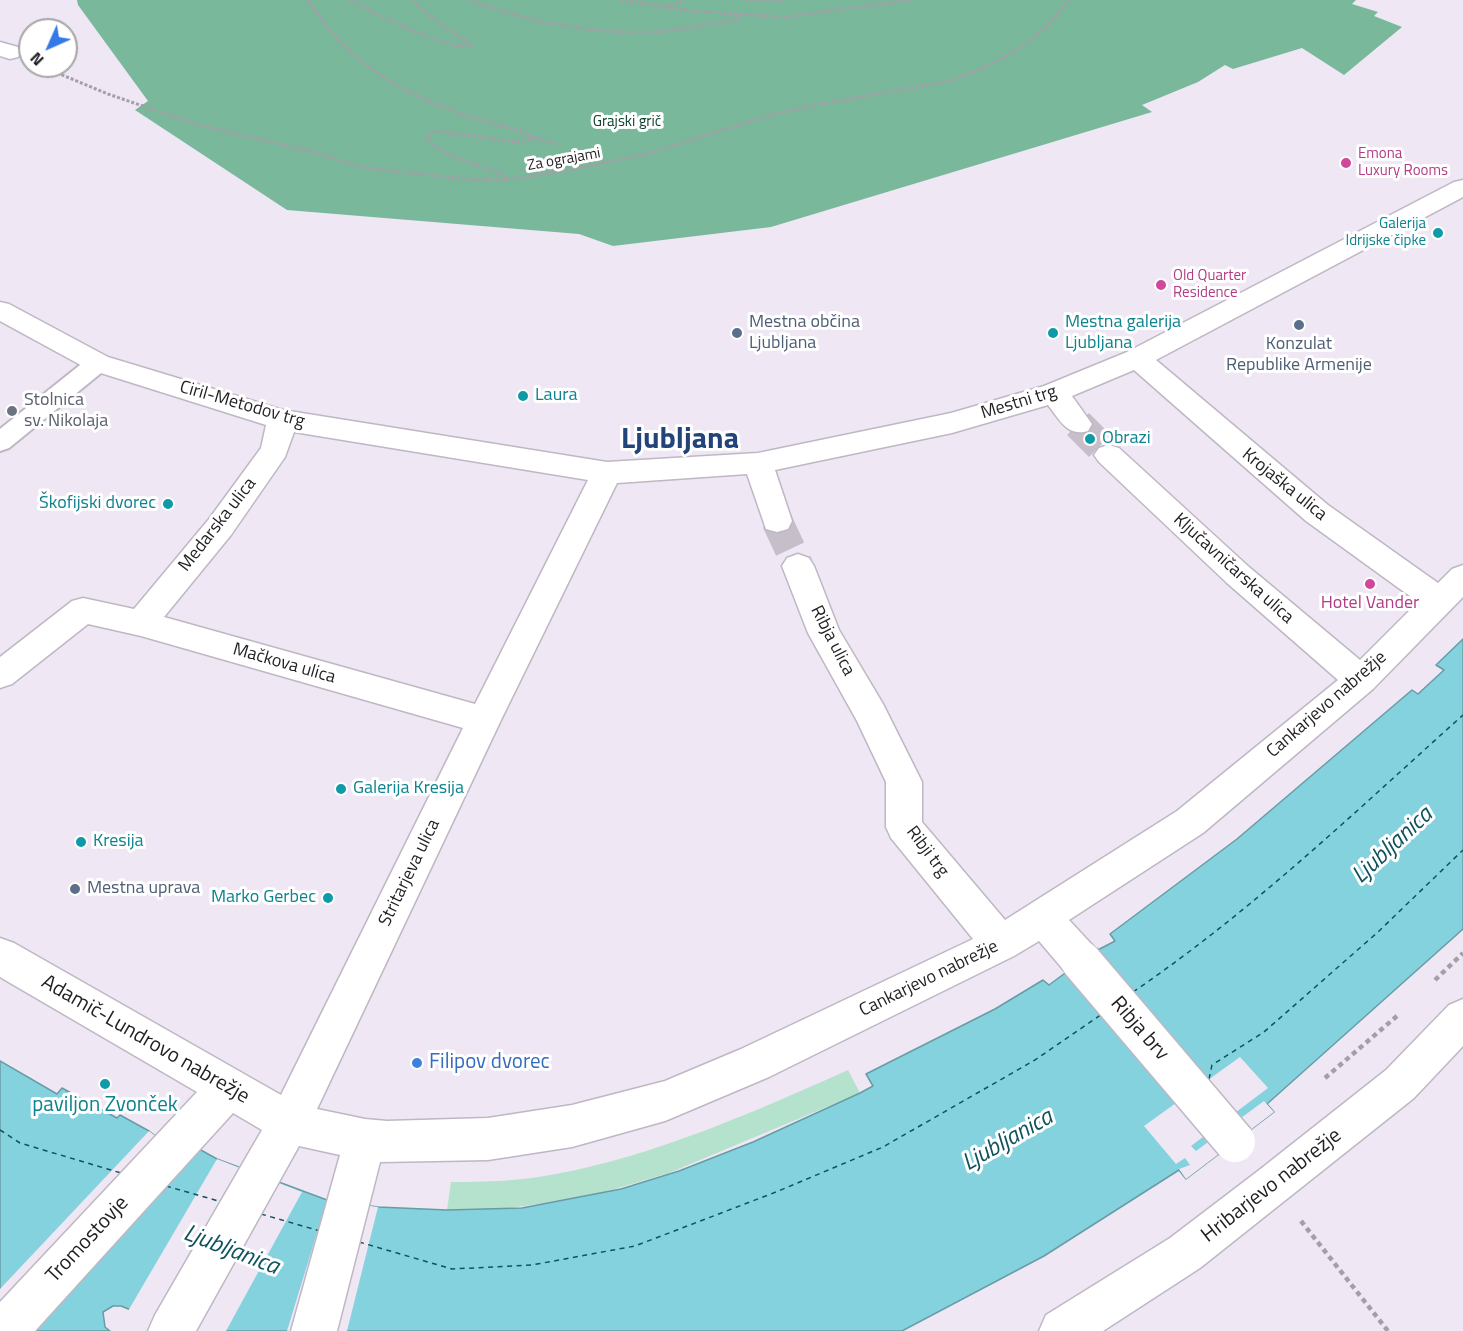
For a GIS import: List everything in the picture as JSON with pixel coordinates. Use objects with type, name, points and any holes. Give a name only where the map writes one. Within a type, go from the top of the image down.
[{"type":"street","name":"Mestni trg","points":[[533,460],[607,473],[758,463],[952,423],[1054,393],[1137,358],[1463,187]]},
{"type":"street","name":"Ciril-Metodov trg","points":[[0,310],[98,363],[282,420],[533,460]]},
{"type":"street","name":"Krojaška ulica","points":[[1137,358],[1317,513],[1451,589]]},
{"type":"street","points":[[1054,393],[1078,424]]},
{"type":"street","name":"Medarska ulica","points":[[141,623],[220,527],[275,450],[282,420]]},
{"type":"street","name":"Ključavničarska ulica","points":[[1109,455],[1238,575],[1361,680]]},
{"type":"street","points":[[758,463],[777,521]]},
{"type":"street","name":"Stritarjeva ulica","points":[[171,1331],[289,1123],[484,720],[607,473]]},
{"type":"street","name":"Ribja ulica","points":[[798,566],[824,633],[871,714]]},
{"type":"street","name":"Cankarjevo nabrežje","points":[[289,1123],[365,1140],[488,1139],[572,1126],[665,1101],[755,1063],[1001,944],[1190,822],[1361,680],[1451,589]]},
{"type":"street","name":"Mačkova ulica","points":[[0,675],[83,610],[141,623],[484,720]]},
{"type":"street","name":"Ribji trg","points":[[871,714],[904,782],[904,827],[1001,944]]},
{"type":"street","name":"Ribja brv","points":[[1042,917],[1235,1142]]},
{"type":"street","name":"Adamič-Lundrovo nabrežje","points":[[0,956],[289,1123]]},
{"type":"street","name":"Hribarjevo nabrežje","points":[[1062,1331],[1185,1253],[1349,1127],[1400,1084],[1463,1018]]},
{"type":"street","name":"Tromostovje","points":[[4,1331],[228,1089]]},
{"type":"street","points":[[314,1331],[365,1140]]},
{"type":"lane","points":[[0,442],[98,363]]},
{"type":"path","points":[[308,0],[323,23],[349,53],[384,81],[425,101],[478,120],[527,132],[536,138],[557,144]]},
{"type":"path","points":[[350,0],[408,29],[446,43],[468,47],[472,45],[436,21],[412,0]]},
{"type":"path","points":[[469,0],[536,18],[625,31],[667,31],[739,19],[743,15]]},
{"type":"path","points":[[620,0],[743,15],[795,17],[911,0]]},
{"type":"path","points":[[665,7],[684,0]]},
{"type":"path","points":[[745,0],[786,0]]},
{"type":"path","name":"Za ograjami","points":[[70,78],[108,94],[184,120],[305,150],[365,168],[475,180],[509,179],[561,172],[650,153],[771,115],[951,81],[971,75],[1002,59],[1028,41],[1050,23],[1069,0]]},
{"type":"path","points":[[509,179],[491,168],[463,160],[435,147],[426,138],[434,132],[442,132],[516,141],[536,138]]},
{"type":"path","points":[[1429,985],[1463,953]]},
{"type":"path","points":[[1325,1078],[1404,1010]]},
{"type":"path","points":[[1294,1211],[1388,1331]]},
{"type":"green space","name":"Grajski grič","points":[[77,0],[1356,0],[1352,4],[1378,12],[1374,16],[1402,27],[1344,75],[1302,48],[1233,69],[1225,65],[1198,82],[1142,105],[1152,112],[771,227],[613,246],[579,234],[287,210],[135,110],[148,101],[78,5]]},
{"type":"green space","points":[[848,1070],[860,1093],[669,1173],[584,1198],[501,1209],[447,1210],[451,1182],[504,1181],[543,1176],[631,1156],[705,1131]]},
{"type":"water","name":"Ljubljanica","points":[[1463,639],[1463,929],[1267,1104],[1274,1112],[1186,1179],[1179,1170],[1044,1256],[902,1331],[182,1331],[121,1306],[113,1306],[103,1312],[105,1327],[110,1331],[0,1331],[0,1061],[57,1094],[62,1088],[117,1118],[120,1115],[149,1131],[172,1149],[199,1149],[217,1159],[327,1200],[378,1207],[447,1210],[522,1208],[621,1189],[679,1171],[753,1142],[860,1093],[873,1086],[866,1074],[995,1009],[1043,980],[1049,985],[1092,953],[1115,941],[1110,934],[1237,839],[1412,690],[1418,694],[1444,670],[1436,665]]},
{"type":"pier","points":[[1240,1057],[1268,1088],[1191,1146],[1196,1151],[1264,1101],[1274,1112],[1186,1179],[1179,1169],[1190,1165],[1185,1158],[1176,1164],[1144,1126]]},
{"type":"pier","points":[[149,1131],[188,1161],[35,1331],[0,1331],[0,1289]]},
{"type":"pier","points":[[217,1159],[302,1192],[226,1331],[174,1331],[128,1311]]},
{"type":"pier","points":[[327,1200],[378,1207],[347,1331],[287,1331]]},
{"type":"ferry route","points":[[1133,992],[1177,961],[1261,894],[1463,715]]},
{"type":"ferry route","points":[[1209,1079],[1212,1065],[1264,1032],[1378,932],[1463,850]]},
{"type":"ferry route","points":[[359,1242],[452,1269],[532,1265],[635,1246],[776,1192],[883,1147],[1035,1060],[1102,1014]]},
{"type":"ferry route","points":[[0,1130],[20,1143],[121,1173]]},
{"type":"ferry route","points":[[166,1186],[222,1202]]},
{"type":"ferry route","points":[[261,1214],[320,1231]]},
{"type":"tunnel","points":[[1078,424],[1109,455]]},
{"type":"tunnel","points":[[777,521],[798,566]]},
{"type":"place","name":"Emona Luxury Rooms","points":[[1346,163]]},
{"type":"place","name":"Galerija Idrijske čipke","points":[[1438,233]]},
{"type":"place","name":"Old Quarter Residence","points":[[1161,285]]},
{"type":"place","name":"Konzulat Republike Armenije","points":[[1299,325]]},
{"type":"place","name":"Mestna občina Ljubljana","points":[[737,333]]},
{"type":"place","name":"Mestna galerija Ljubljana","points":[[1053,333]]},
{"type":"place","name":"Laura","points":[[523,396]]},
{"type":"place","name":"Stolnica sv. Nikolaja","points":[[12,411]]},
{"type":"place","name":"Obrazi","points":[[1090,439]]},
{"type":"place","name":"Škofijski dvorec","points":[[168,504]]},
{"type":"place","name":"Hotel Vander","points":[[1370,584]]},
{"type":"place","name":"Galerija Kresija","points":[[341,789]]},
{"type":"place","name":"Kresija","points":[[81,842]]},
{"type":"place","name":"Mestna uprava","points":[[75,889]]},
{"type":"place","name":"Marko Gerbec","points":[[328,898]]},
{"type":"place","name":"Filipov dvorec","points":[[417,1063]]},
{"type":"place","name":"paviljon Zvonček","points":[[105,1084]]},
{"type":"district","name":"Ljubljana","points":[[680,441]]}]
